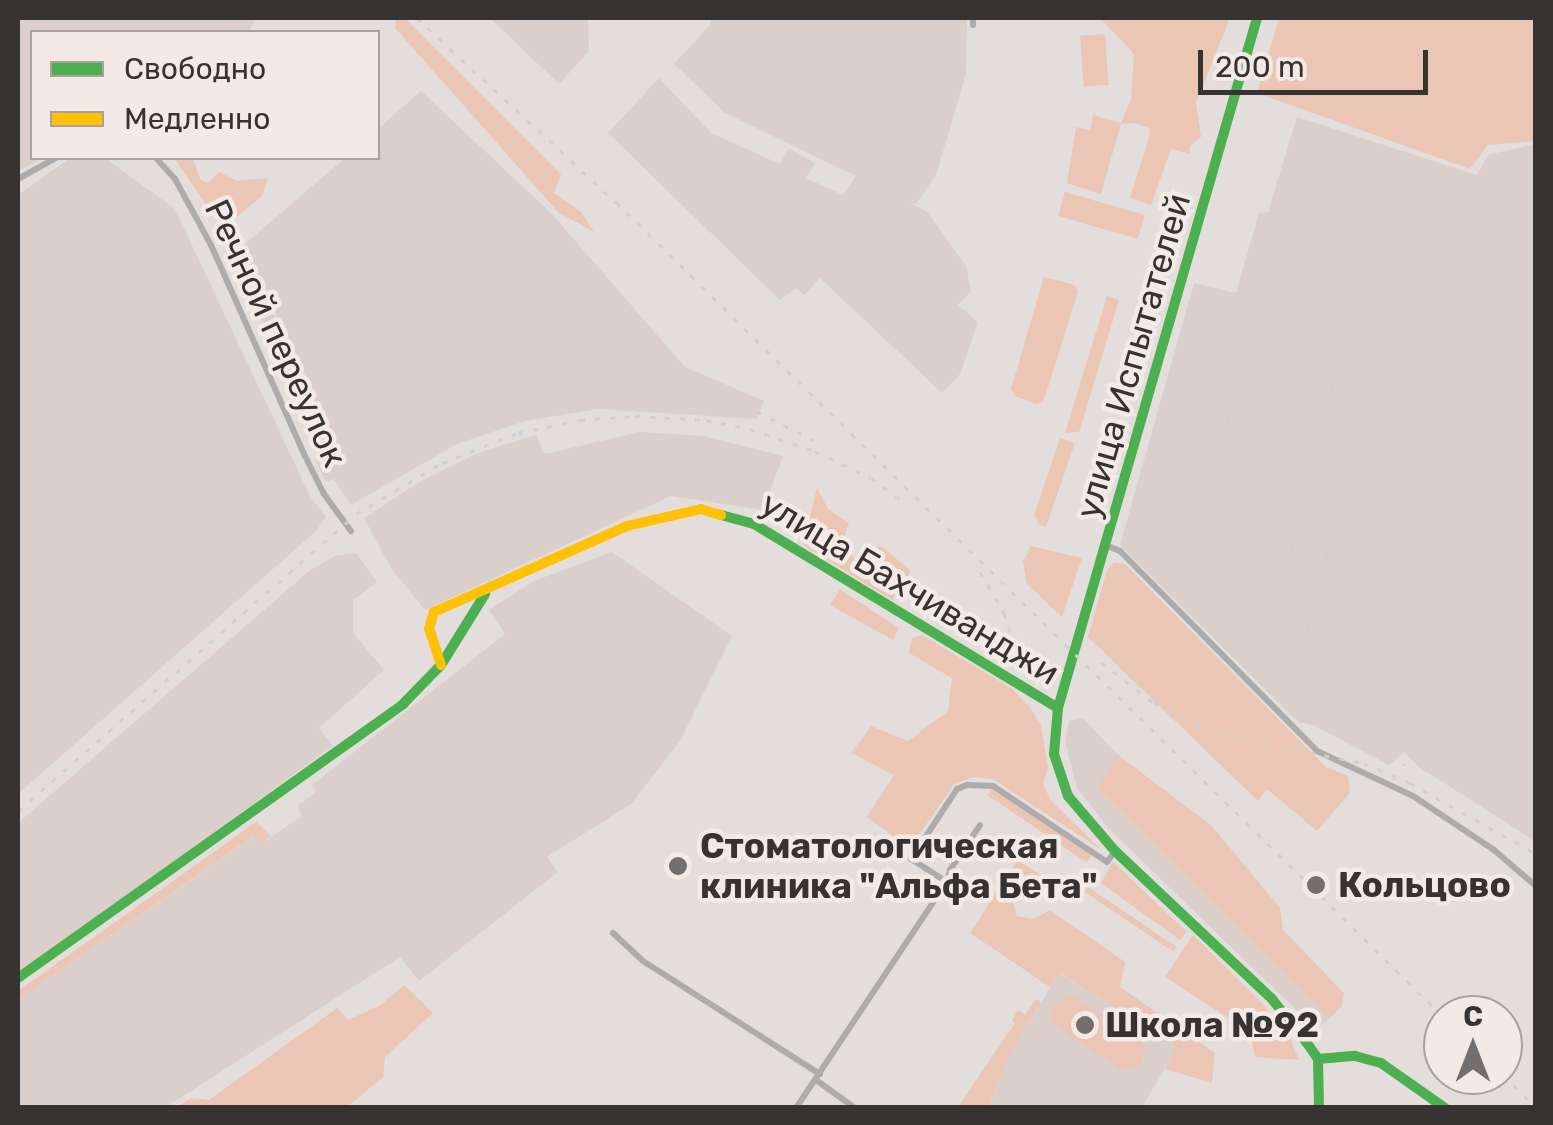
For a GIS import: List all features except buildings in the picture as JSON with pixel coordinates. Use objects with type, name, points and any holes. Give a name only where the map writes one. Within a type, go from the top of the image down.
[{"type":"main road","name":"улица Испытателей","points":[[1058,708],[1108,546],[1257,18]]},
{"type":"main road","name":"улица Бахчиванджи","points":[[447,608],[653,518],[701,509],[729,514],[768,532],[1058,708],[1054,754],[1062,785],[1115,851],[1272,999],[1318,1059]]},
{"type":"main road","points":[[18,978],[338,754],[410,697],[441,665],[487,592]]},
{"type":"main road","points":[[441,665],[428,629],[430,617],[447,608],[461,617],[462,630]]},
{"type":"main road","points":[[436,643],[454,642]]},
{"type":"main road","points":[[1319,1108],[1318,1059],[1355,1056],[1380,1063],[1445,1108]]},
{"type":"street","points":[[18,179],[52,160]]},
{"type":"street","name":"Речной переулок","points":[[158,160],[175,179],[202,229],[304,456],[324,494],[351,530]]},
{"type":"street","points":[[1108,546],[1120,551],[1317,751],[1413,796],[1494,850],[1536,886]]},
{"type":"street","points":[[947,882],[911,858],[957,789],[967,785],[993,786],[1107,862],[1115,851]]},
{"type":"street","points":[[796,1108],[947,882],[950,870],[980,824]]},
{"type":"street","points":[[613,933],[643,960],[818,1077],[855,1108]]},
{"type":"shaded area","points":[[18,18],[255,18],[250,30],[30,30],[30,160],[39,160],[18,171]]},
{"type":"shaded area","points":[[396,18],[405,18],[561,174],[554,193],[581,212],[594,232],[558,212],[395,28]]},
{"type":"shaded area","points":[[490,18],[588,18],[589,51],[559,84]]},
{"type":"shaded area","points":[[711,18],[967,18],[966,74],[936,175],[916,204],[909,202],[927,212],[966,266],[971,291],[958,305],[978,322],[960,374],[942,393],[820,278],[804,295],[796,288],[780,300],[608,133],[659,78],[711,133],[780,164],[789,148],[815,163],[806,178],[843,195],[856,176],[725,113],[674,64],[711,24]]},
{"type":"shaded area","points":[[1100,18],[1230,18],[1196,102],[1201,137],[1190,146],[1190,154],[1171,149],[1151,205],[1130,198],[1150,134],[1149,128],[1134,123],[1121,124],[1101,194],[1067,183],[1076,127],[1090,130],[1093,115],[1121,123],[1131,99],[1134,54]]},
{"type":"shaded area","points":[[1279,18],[1535,18],[1535,141],[1488,145],[1470,169],[1257,93]]},
{"type":"shaded area","points":[[1105,34],[1109,85],[1084,87],[1080,36]]},
{"type":"shaded area","points":[[421,91],[551,213],[685,367],[764,401],[756,419],[598,409],[525,421],[457,444],[351,505],[334,479],[326,482],[315,460],[322,455],[319,444],[232,255],[343,160],[380,160],[380,127]]},
{"type":"shaded area","points":[[1297,117],[1477,175],[1488,155],[1535,144],[1535,841],[1419,767],[1404,752],[1389,765],[1313,725],[1298,722],[1120,545],[1194,283],[1236,293],[1259,213],[1268,212]]},
{"type":"shaded area","points":[[67,160],[108,160],[175,209],[310,496],[326,517],[316,531],[18,794],[18,195]]},
{"type":"shaded area","points":[[175,160],[193,160],[201,180],[208,183],[219,172],[237,181],[267,178],[263,195],[223,229]]},
{"type":"shaded area","points":[[1065,192],[1145,215],[1138,239],[1058,216]]},
{"type":"shaded area","points":[[1044,277],[1075,285],[1078,292],[1043,403],[1036,404],[1015,396],[1011,389]]},
{"type":"shaded area","points":[[1107,296],[1119,300],[1081,426],[1079,432],[1065,433]]},
{"type":"shaded area","points":[[640,432],[704,436],[783,456],[763,510],[671,496],[425,610],[391,568],[364,518],[421,481],[478,453],[536,435],[545,454]]},
{"type":"shaded area","points":[[1060,438],[1075,443],[1046,527],[1038,524],[1034,515]]},
{"type":"shaded area","points":[[817,488],[828,509],[849,523],[841,546],[878,579],[886,572],[870,556],[880,545],[911,571],[892,600],[803,545]]},
{"type":"shaded area","points":[[1031,546],[1082,558],[1062,617],[1027,584],[1023,561]]},
{"type":"shaded area","points":[[612,552],[732,636],[680,741],[631,804],[547,857],[558,872],[419,981],[400,957],[166,1107],[18,1108],[18,999],[255,836],[262,843],[302,816],[297,806],[316,792],[312,785],[505,634],[489,610],[534,581]]},
{"type":"shaded area","points":[[356,553],[377,582],[353,600],[353,633],[384,670],[319,728],[333,746],[18,974],[18,823],[309,571],[335,556]]},
{"type":"shaded area","points":[[1114,562],[1125,564],[1326,767],[1348,776],[1350,793],[1317,831],[1267,789],[1258,801],[1088,637],[1107,570]]},
{"type":"shaded area","points":[[840,589],[899,628],[893,640],[830,605]]},
{"type":"shaded area","points":[[922,635],[1011,688],[1030,707],[1041,725],[1048,767],[1043,784],[1051,801],[1102,850],[993,779],[974,777],[954,784],[910,848],[867,817],[894,775],[851,753],[871,726],[908,741],[948,711],[952,678],[909,653],[912,638]]},
{"type":"shaded area","points":[[1083,718],[1117,754],[1099,790],[1329,1019],[1316,1029],[1110,830],[1077,788],[1065,741],[1069,721]]},
{"type":"shaded area","points":[[1117,754],[1212,826],[1280,908],[1283,930],[1344,993],[1342,1006],[1329,1019],[1098,789]]},
{"type":"shaded area","points":[[993,787],[1092,854],[1087,862],[987,795]]},
{"type":"shaded area","points":[[256,822],[271,836],[261,843],[254,836],[18,999],[18,991]]},
{"type":"shaded area","points":[[1017,860],[1055,884],[1049,894],[1038,887],[1022,889],[1013,903],[1017,916],[1034,919],[1050,910],[1125,962],[1120,987],[1215,1053],[1212,1083],[1165,1069],[1177,1047],[1060,973],[1050,987],[970,933]]},
{"type":"shaded area","points":[[1113,862],[1187,932],[1180,940],[1101,883]]},
{"type":"shaded area","points":[[1088,887],[1177,947],[1173,952],[1085,892]]},
{"type":"shaded area","points":[[1193,935],[1264,1005],[1289,1036],[1299,1060],[1255,1057],[1250,1032],[1165,977]]},
{"type":"shaded area","name":"Школа №92","points":[[1059,973],[1178,1047],[1142,1107],[988,1108],[1010,1054]]},
{"type":"shaded area","points":[[404,985],[433,1013],[385,1057],[383,1077],[347,1107],[177,1107],[192,1098],[209,1100],[337,1008],[348,1020],[379,1006]]},
{"type":"shaded area","points":[[1064,997],[1073,997],[1138,1038],[1145,1046],[1141,1065],[1121,1070],[1052,1024],[1051,1008]]},
{"type":"shaded area","points":[[1036,999],[1041,1002],[1010,1054],[988,1107],[958,1107],[1015,1023],[1012,1020],[1018,1010],[1025,1014]]},
{"type":"railway","points":[[417,18],[616,202],[1423,996]]},
{"type":"railway","points":[[1289,184],[1217,463],[1212,508],[1217,563],[1236,621],[1267,669],[1396,769]]},
{"type":"railway","points":[[279,264],[638,360],[684,379]]},
{"type":"railway","points":[[274,279],[605,371]]},
{"type":"railway","points":[[1332,716],[1296,648],[1286,595],[1291,550],[1346,333]]},
{"type":"railway","points":[[365,453],[452,408],[492,394],[537,383],[606,377],[730,398],[813,440]]},
{"type":"railway","points":[[18,811],[356,514],[442,463],[518,433],[580,420],[635,416],[706,420],[750,429],[815,451],[871,478],[906,503]]},
{"type":"railway","points":[[1327,473],[1306,550],[1303,594],[1309,631],[1331,692]]},
{"type":"railway","points":[[1348,478],[1326,557],[1330,619],[1352,690],[1405,765]]},
{"type":"railway","points":[[980,572],[1004,613],[1017,650]]},
{"type":"railway","points":[[1101,662],[1154,703],[1196,724],[1236,738],[1364,763],[1410,783],[1536,854]]},
{"type":"railway","points":[[1523,1094],[1536,1107]]},
{"type":"traffic: fast","points":[[1257,18],[1058,708],[1054,754],[1068,796],[1115,851],[1272,999],[1307,1043],[1318,1059],[1319,1108]]},
{"type":"traffic: fast","points":[[721,515],[754,524],[1058,708]]},
{"type":"traffic: fast","points":[[18,978],[403,704],[441,665],[485,594]]},
{"type":"traffic: fast","points":[[1318,1059],[1355,1056],[1381,1063],[1445,1108]]},
{"type":"traffic: slow","points":[[441,665],[429,629],[434,612],[627,526],[701,509],[721,515]]},
{"type":"place","name":"Стоматологическая клиника \"Альфа Бета\"","points":[[678,866]]},
{"type":"place","name":"Кольцово","points":[[1316,885]]},
{"type":"place","name":"Школа №92","points":[[1085,1025]]}]
